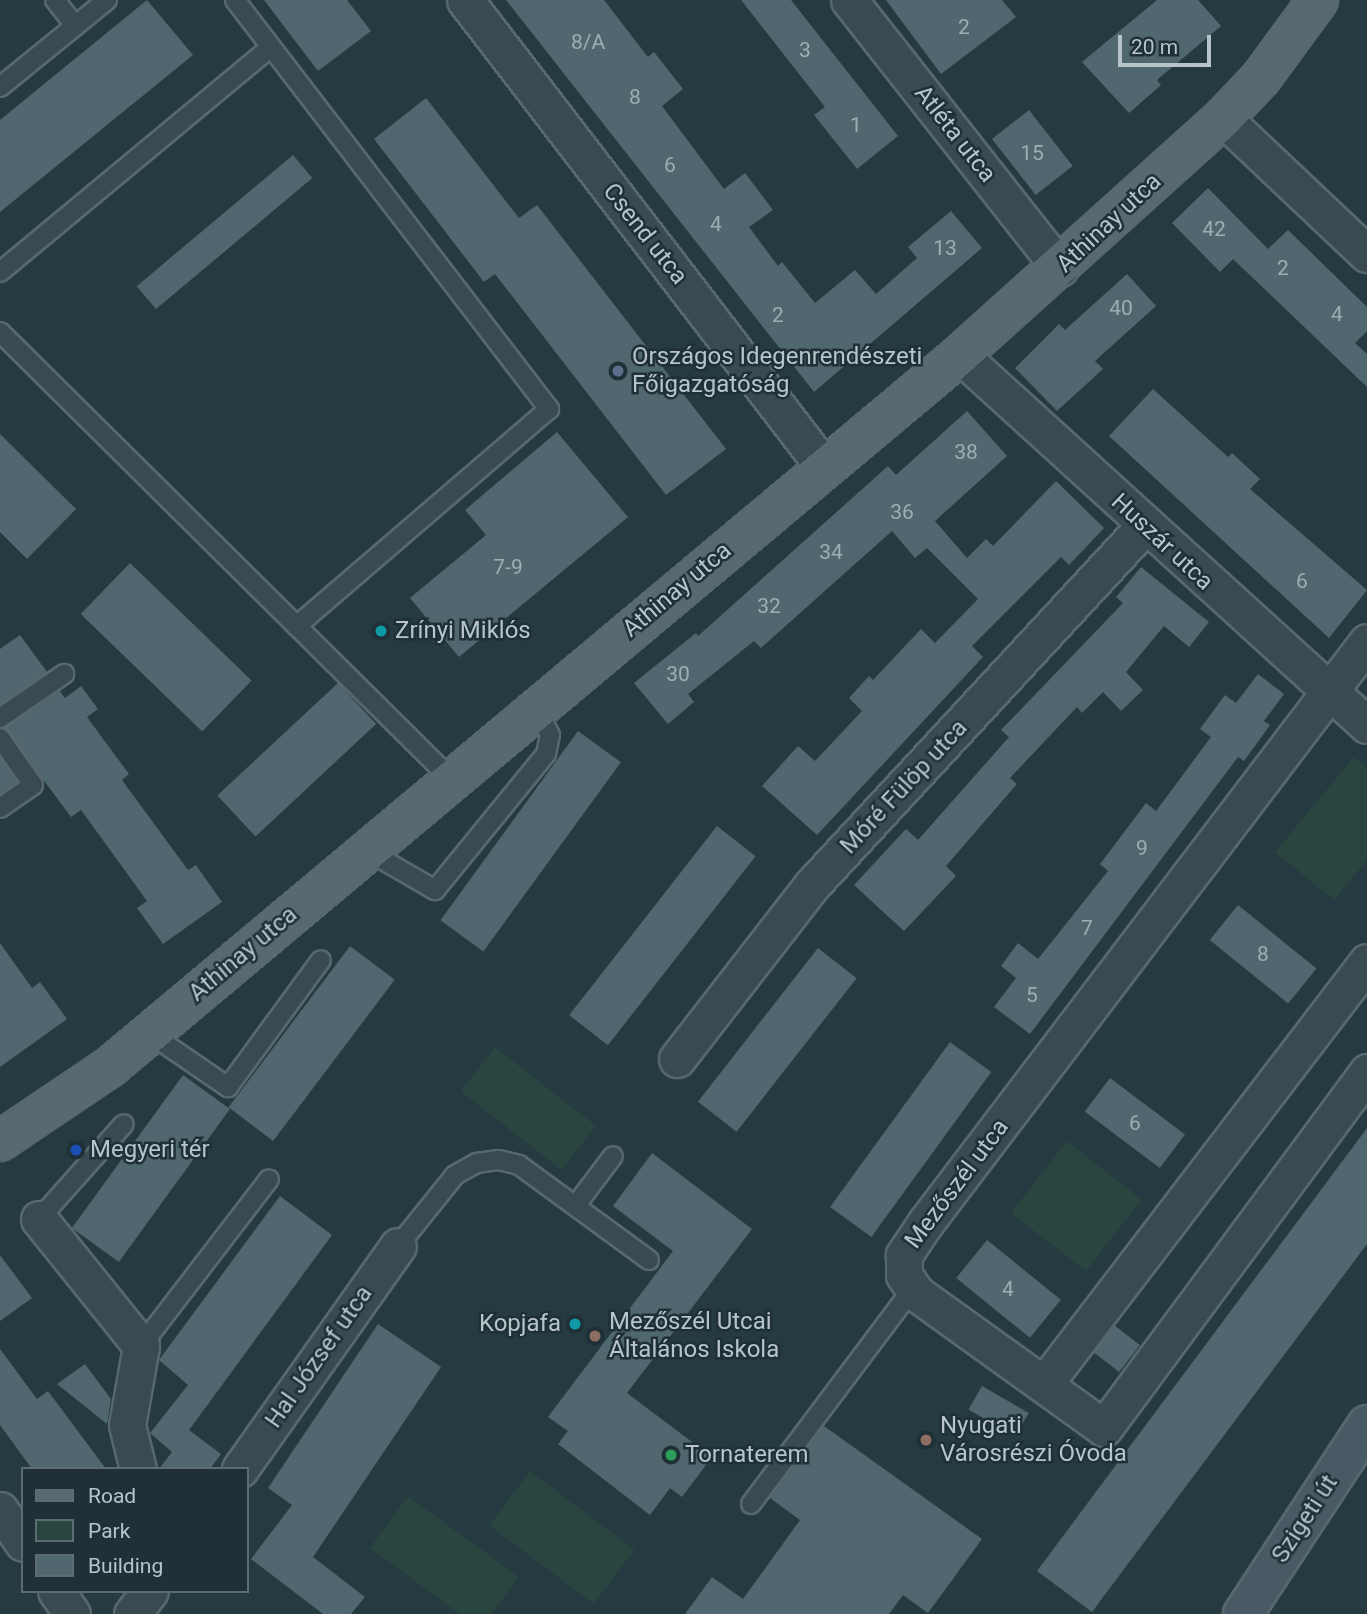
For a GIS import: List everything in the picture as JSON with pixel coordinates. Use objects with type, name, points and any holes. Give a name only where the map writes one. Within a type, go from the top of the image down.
[{"type":"main road","name":"Athinay utca","points":[[0,1141],[75,1094],[960,355],[1060,268],[1223,118],[1261,78],[1318,0]]},
{"type":"street","name":"Csend utca","points":[[465,0],[824,467]]},
{"type":"street","name":"Atléta utca","points":[[849,0],[1060,268]]},
{"type":"street","points":[[1223,118],[1367,254]]},
{"type":"street","name":"Huszár utca","points":[[960,355],[1144,526],[1367,725]]},
{"type":"street","name":"Móré Fülöp utca","points":[[677,1059],[812,885],[1144,526]]},
{"type":"street","name":"Mezőszél utca","points":[[1367,642],[1327,691],[904,1255],[904,1275],[913,1288],[1104,1428],[1367,1072]]},
{"type":"street","points":[[1045,1383],[1367,962]]},
{"type":"street","points":[[39,1219],[141,1346],[127,1425],[138,1467]]},
{"type":"street","name":"Hal József utca","points":[[241,1467],[398,1246]]},
{"type":"street","name":"Szigeti út","points":[[1244,1614],[1362,1443]]},
{"type":"street","points":[[0,1510],[21,1540]]},
{"type":"street","points":[[57,1593],[72,1614]]},
{"type":"street","points":[[132,1614],[148,1593]]},
{"type":"lane","points":[[55,0],[75,26]]},
{"type":"lane","points":[[0,87],[107,0]]},
{"type":"lane","points":[[235,0],[549,410],[297,626]]},
{"type":"lane","points":[[0,272],[271,47]]},
{"type":"lane","points":[[0,332],[451,779]]},
{"type":"lane","points":[[0,718],[64,674]]},
{"type":"lane","points":[[366,850],[435,890],[546,754],[550,734],[536,708]]},
{"type":"lane","points":[[0,738],[33,785],[0,808]]},
{"type":"lane","points":[[149,1033],[228,1087],[321,960]]},
{"type":"lane","points":[[39,1219],[124,1124]]},
{"type":"lane","points":[[576,1205],[613,1156]]},
{"type":"lane","points":[[398,1246],[455,1175],[477,1163],[499,1160],[519,1165],[649,1260]]},
{"type":"lane","points":[[141,1346],[269,1179]]},
{"type":"lane","points":[[751,1504],[913,1288]]},
{"type":"green space","points":[[1354,757],[1367,768],[1367,860],[1334,900],[1275,852]]},
{"type":"green space","points":[[495,1047],[596,1126],[561,1170],[461,1091]]},
{"type":"green space","points":[[1067,1141],[1142,1199],[1086,1271],[1011,1213]]},
{"type":"green space","points":[[530,1471],[635,1550],[594,1604],[489,1525]]},
{"type":"green space","points":[[408,1496],[519,1577],[491,1614],[460,1614],[370,1548]]},
{"type":"building","points":[[147,0],[193,55],[0,212],[0,120]]},
{"type":"building","points":[[264,0],[347,0],[371,31],[318,71]]},
{"type":"building","points":[[506,0],[604,0],[648,57],[654,52],[683,89],[662,106],[724,189],[745,173],[773,210],[749,227],[778,266],[782,262],[815,303],[855,270],[876,294],[917,258],[908,247],[951,211],[982,248],[814,392]]},
{"type":"building","points":[[741,0],[791,0],[898,136],[857,169],[814,115],[825,107]]},
{"type":"building","points":[[886,0],[1002,0],[1016,17],[941,74]]},
{"type":"building","points":[[1157,0],[1198,0],[1221,26],[1157,80],[1161,85],[1129,113],[1082,62]]},
{"type":"building","name":"Országos Idegenrendészeti Főigazgatóság","points":[[426,98],[519,218],[537,205],[726,449],[666,495],[495,274],[484,282],[374,139]]},
{"type":"building","points":[[1029,110],[1073,166],[1036,195],[992,139]]},
{"type":"building","points":[[293,155],[312,178],[156,309],[137,286]]},
{"type":"building","points":[[1208,188],[1268,249],[1288,230],[1367,307],[1367,331],[1355,343],[1367,354],[1367,387],[1233,259],[1220,272],[1172,223]]},
{"type":"building","points":[[1127,274],[1156,306],[1095,361],[1103,369],[1057,411],[1015,368],[1059,324],[1065,330]]},
{"type":"building","points":[[1153,389],[1228,457],[1232,453],[1260,479],[1250,489],[1367,590],[1329,638],[1109,436]]},
{"type":"building","points":[[967,411],[1007,456],[935,521],[967,558],[986,539],[993,546],[1056,481],[1104,528],[1069,565],[1061,557],[972,646],[983,657],[817,835],[762,786],[798,746],[815,761],[862,711],[849,698],[869,676],[873,680],[921,629],[935,643],[978,599],[927,548],[915,558],[892,531],[761,648],[754,641],[688,694],[694,702],[668,724],[634,683],[696,633],[698,636],[888,466],[896,475]]},
{"type":"building","points":[[557,432],[628,517],[459,657],[410,598],[486,535],[465,510]]},
{"type":"building","points":[[0,434],[76,509],[27,559],[0,532]]},
{"type":"building","points":[[130,563],[252,680],[202,731],[81,614]]},
{"type":"building","points":[[1141,567],[1209,622],[1189,647],[1164,626],[1126,672],[1143,690],[1121,711],[1103,692],[1082,713],[1077,707],[1010,778],[1017,784],[946,866],[956,876],[904,931],[854,885],[906,829],[918,840],[1009,737],[1001,730],[1123,603],[1116,597]]},
{"type":"building","points":[[20,635],[47,672],[0,704],[0,649]]},
{"type":"building","points":[[1258,674],[1284,694],[1264,721],[1270,725],[1244,761],[1238,757],[1030,1034],[994,1007],[1016,978],[1001,966],[1018,943],[1038,959],[1108,871],[1100,864],[1146,803],[1156,811],[1211,737],[1200,729],[1225,695],[1236,703]]},
{"type":"building","points":[[338,683],[376,724],[256,836],[217,796]]},
{"type":"building","points":[[81,686],[98,709],[87,717],[129,774],[122,780],[188,870],[196,865],[222,902],[163,944],[137,908],[147,901],[81,810],[71,817],[5,728],[60,691],[65,698]]},
{"type":"building","points":[[578,731],[621,762],[483,951],[440,920]]},
{"type":"building","points":[[0,758],[17,782],[0,794]]},
{"type":"building","points":[[717,826],[756,856],[608,1045],[569,1015]]},
{"type":"building","points":[[1238,905],[1316,969],[1288,1004],[1210,940]]},
{"type":"building","points":[[0,943],[32,988],[40,982],[67,1019],[0,1067]]},
{"type":"building","points":[[350,946],[395,980],[273,1141],[228,1107]]},
{"type":"building","points":[[818,948],[857,978],[737,1132],[698,1102]]},
{"type":"building","points":[[950,1042],[991,1072],[871,1237],[830,1207]]},
{"type":"building","points":[[183,1075],[230,1109],[119,1262],[72,1228]]},
{"type":"building","points":[[1110,1078],[1185,1135],[1160,1168],[1085,1112]]},
{"type":"building","points":[[1367,1128],[1367,1244],[1092,1612],[1037,1571]]},
{"type":"building","points":[[652,1153],[752,1229],[627,1393],[712,1457],[682,1497],[670,1488],[650,1515],[558,1444],[568,1431],[548,1417],[673,1251],[613,1206]]},
{"type":"building","points":[[280,1196],[332,1235],[189,1430],[221,1454],[211,1467],[161,1467],[172,1452],[150,1433],[188,1385],[159,1360]]},
{"type":"building","points":[[987,1240],[1061,1300],[1030,1338],[956,1278]]},
{"type":"building","points":[[0,1255],[32,1298],[0,1321]]},
{"type":"building","points":[[378,1324],[441,1367],[313,1557],[365,1597],[351,1614],[323,1614],[251,1559],[292,1505],[268,1488]]},
{"type":"building","points":[[1114,1325],[1140,1345],[1119,1372],[1093,1352]]},
{"type":"building","points":[[0,1349],[37,1399],[48,1391],[105,1467],[31,1467],[0,1425]]},
{"type":"building","points":[[85,1364],[111,1399],[107,1424],[57,1384]]},
{"type":"building","points":[[982,1386],[1029,1413],[1015,1436],[968,1409]]},
{"type":"building","points":[[824,1426],[982,1539],[928,1613],[903,1595],[889,1614],[685,1614],[712,1577],[743,1599],[800,1520],[770,1498]]},
{"type":"place","name":"Országos Idegenrendészeti Főigazgatóság","points":[[618,371]]},
{"type":"place","name":"Zrínyi Miklós","points":[[381,631]]},
{"type":"place","name":"Megyeri tér","points":[[76,1150]]},
{"type":"place","name":"Kopjafa","points":[[575,1324]]},
{"type":"place","name":"Mezőszél Utcai Általános Iskola","points":[[595,1336]]},
{"type":"place","name":"Nyugati Városrészi Óvoda","points":[[926,1440]]},
{"type":"place","name":"Tornaterem","points":[[671,1455]]}]
